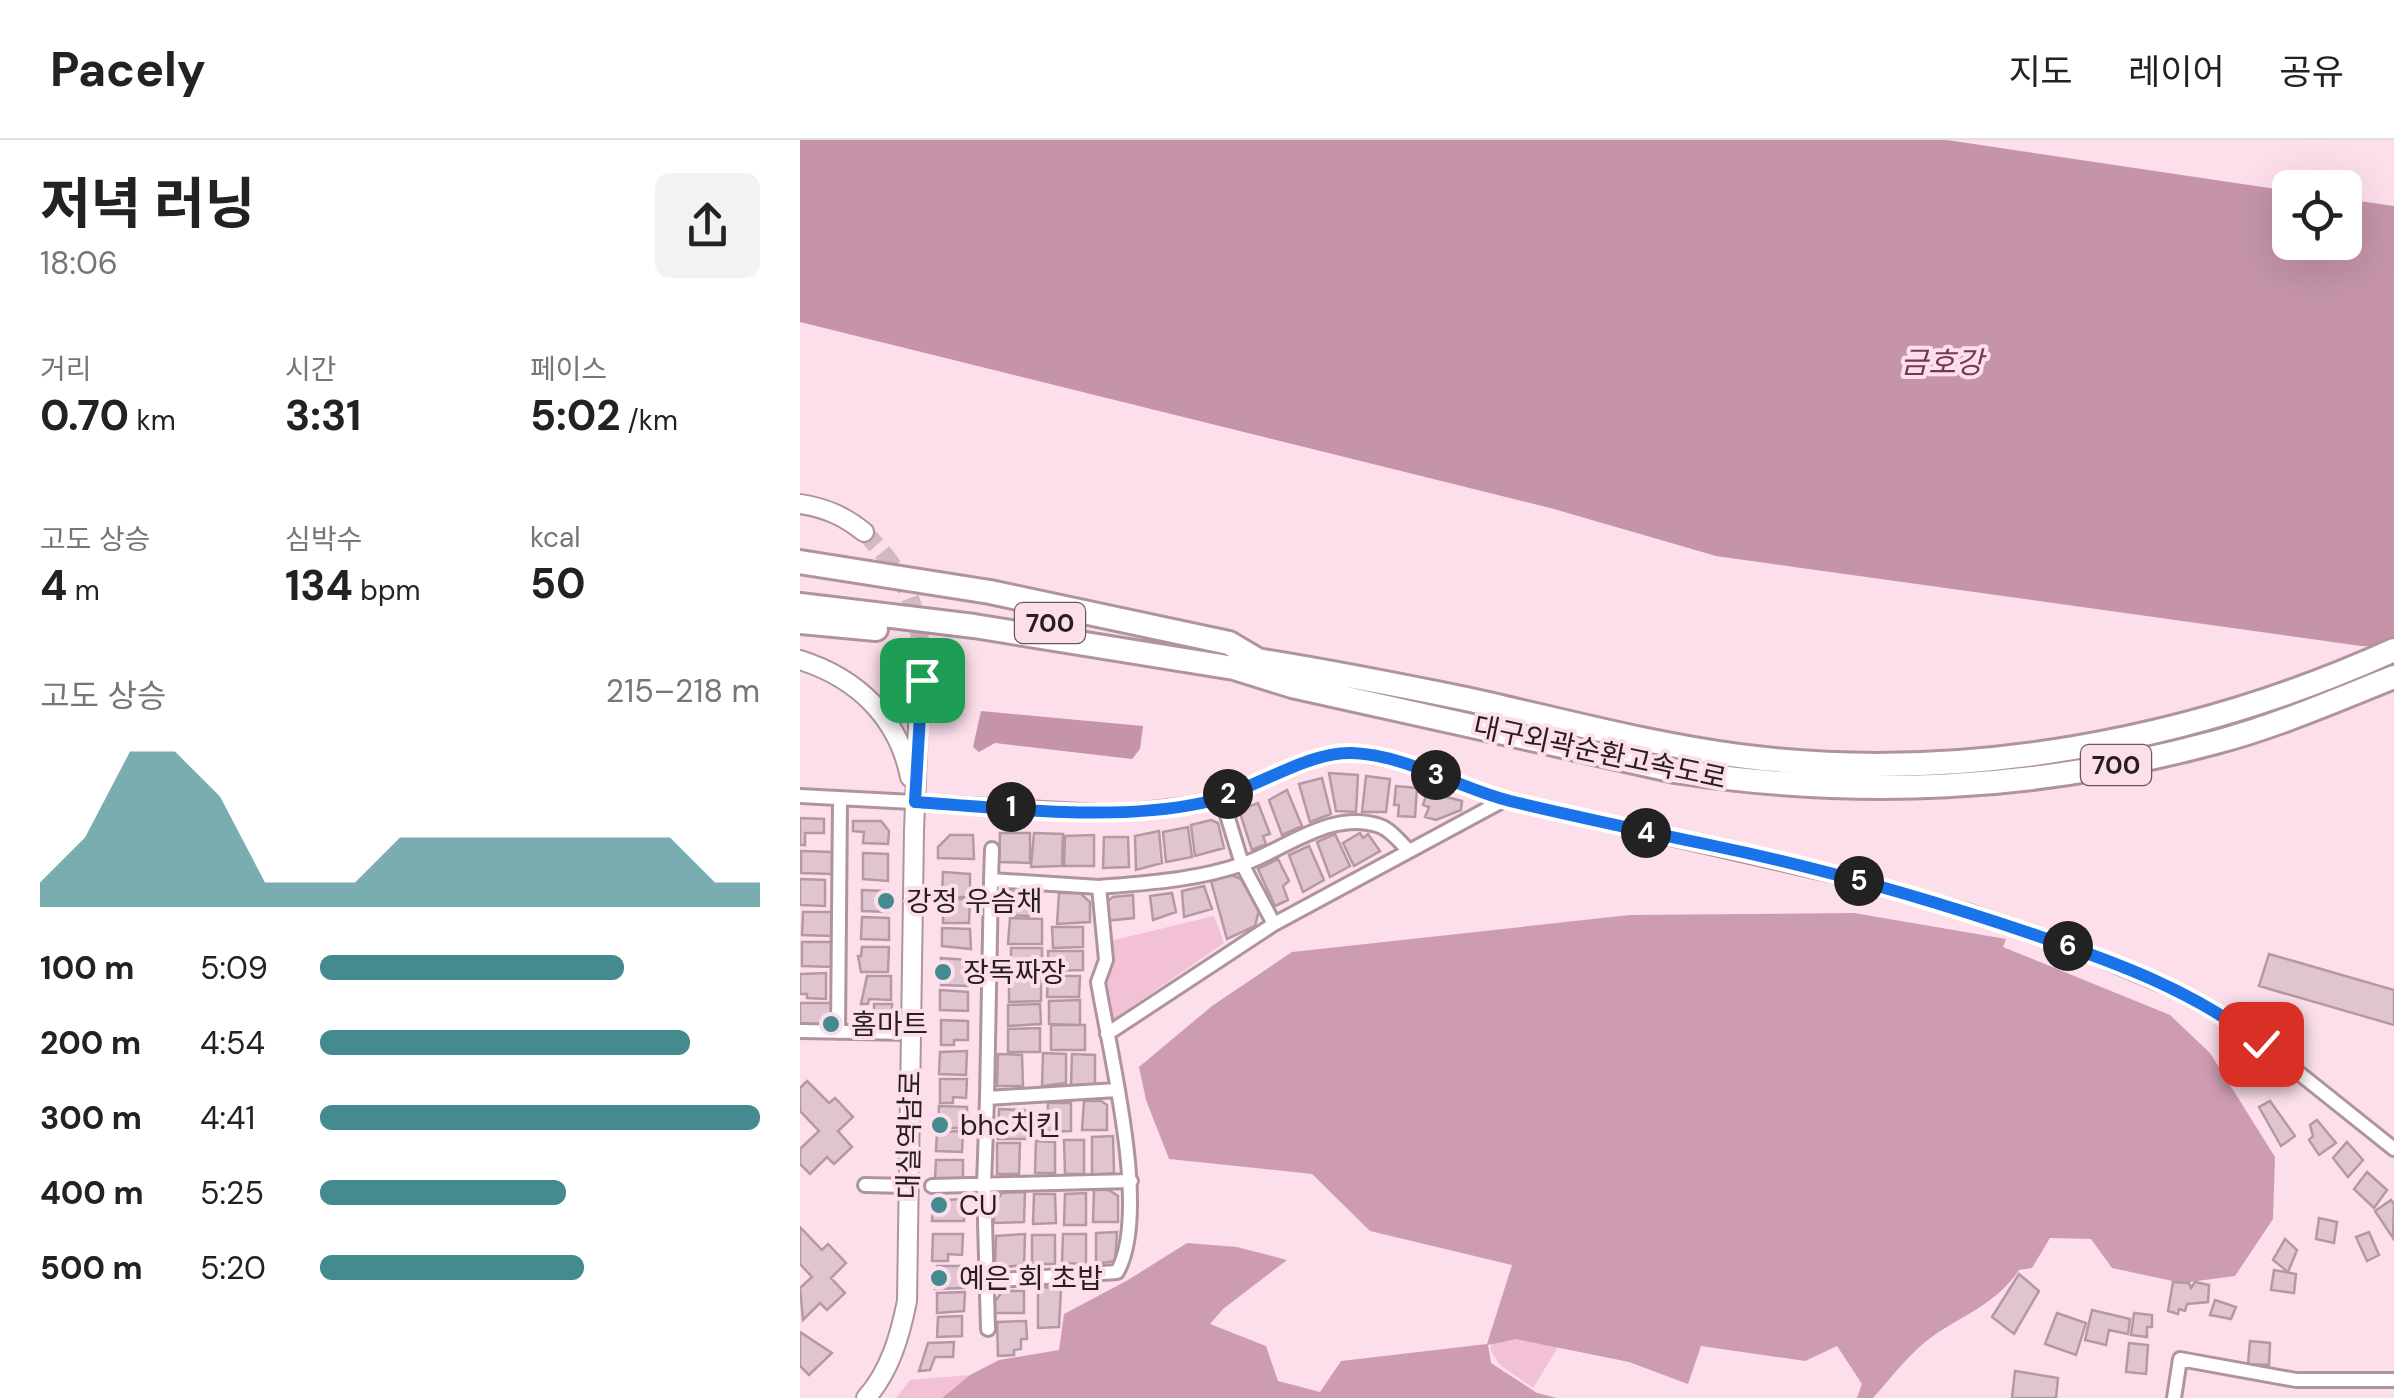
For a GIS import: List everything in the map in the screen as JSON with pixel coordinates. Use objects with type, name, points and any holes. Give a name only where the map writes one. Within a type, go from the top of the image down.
[{"type":"highway","points":[[800,562],[1008,596],[1229,643],[1260,660]]},
{"type":"highway","name":"대구외곽순환고속도로","points":[[800,589],[1057,624],[1260,660],[1295,677],[1454,722],[1675,771],[1826,787],[1940,788],[2023,781],[2133,762],[2218,742],[2303,714],[2394,676]]},
{"type":"highway","name":"대구외곽순환고속도로","points":[[800,605],[974,626],[1234,668],[1464,699],[1678,747],[1740,756],[1892,766],[2101,742],[2266,702],[2394,650]]},
{"type":"highway","points":[[800,622],[976,639],[1183,671],[1234,668]]},
{"type":"street","points":[[800,504],[848,518],[864,532]]},
{"type":"street","points":[[915,802],[922,648]]},
{"type":"street","points":[[800,660],[834,672],[876,706],[906,758],[915,802]]},
{"type":"street","points":[[800,796],[1119,813],[1203,803],[1316,759],[1351,752],[1396,761],[1504,800],[1854,880],[1970,912],[2084,952],[2174,990],[2240,1026],[2394,1149]]},
{"type":"street","points":[[838,1032],[840,798]]},
{"type":"street","points":[[1107,1034],[1274,924],[1504,800]]},
{"type":"street","name":"대실역남로","points":[[866,1398],[900,1336],[907,1301],[915,802]]},
{"type":"street","points":[[1227,815],[1242,864],[1274,924]]},
{"type":"street","points":[[991,880],[1099,887],[1173,880],[1242,864],[1328,826],[1356,822],[1383,826],[1409,850]]},
{"type":"street","points":[[988,1329],[984,1185],[992,849]]},
{"type":"street","points":[[986,1280],[1118,1272],[1125,1259],[1131,1182],[1098,982],[1106,960],[1099,887]]},
{"type":"street","points":[[800,1031],[911,1033]]},
{"type":"street","points":[[987,1098],[1117,1090]]},
{"type":"street","points":[[932,1186],[1131,1182]]},
{"type":"street","points":[[865,1186],[908,1186]]},
{"type":"street","points":[[2174,1398],[2180,1359],[2296,1380],[2394,1380]]},
{"type":"shaded area","points":[[1854,913],[2006,939],[2003,947],[2170,1015],[2210,1053],[2275,1157],[2273,1219],[2235,1276],[2182,1283],[2112,1268],[2091,1239],[2050,1238],[2032,1268],[2019,1270],[1991,1300],[1925,1342],[1873,1398],[1857,1398],[1862,1384],[1837,1346],[1805,1361],[1701,1346],[1688,1384],[1629,1362],[1516,1339],[1488,1345],[1491,1363],[1537,1393],[1557,1398],[942,1398],[970,1375],[999,1360],[1059,1350],[1064,1314],[1187,1243],[1237,1247],[1287,1260],[1223,1309],[1210,1324],[1266,1346],[1278,1381],[1320,1392],[1341,1361],[1487,1344],[1512,1265],[1370,1231],[1312,1174],[1169,1159],[1146,1100],[1139,1067],[1212,1006],[1292,952],[1630,915]]},
{"type":"shaded area","points":[[1214,916],[1224,943],[1114,1019],[1105,980],[1106,942]]},
{"type":"shaded area","points":[[1499,1327],[1558,1347],[1533,1388],[1500,1365],[1490,1349]]},
{"type":"shaded area","points":[[970,1375],[942,1398],[896,1398],[910,1380]]},
{"type":"water","name":"금호강","points":[[800,140],[1947,140],[2272,188],[2272,260],[2362,260],[2362,201],[2394,206],[2394,647],[2361,646],[1716,556],[1554,509],[800,322]]},
{"type":"water","points":[[981,711],[1143,726],[1140,749],[1132,759],[995,743],[979,752],[973,747]]},
{"type":"building","points":[[1329,773],[1358,775],[1356,812],[1336,811]]},
{"type":"building","points":[[1366,776],[1390,779],[1386,812],[1362,812]]},
{"type":"building","points":[[1322,778],[1331,814],[1310,822],[1299,784]]},
{"type":"building","points":[[1396,786],[1417,788],[1415,817],[1398,816],[1399,805],[1394,805]]},
{"type":"building","points":[[1287,790],[1302,826],[1282,835],[1269,800]]},
{"type":"building","points":[[1427,792],[1462,801],[1461,810],[1436,820],[1425,817],[1429,807],[1423,805]]},
{"type":"building","points":[[1258,803],[1270,834],[1263,836],[1266,844],[1252,850],[1239,810]]},
{"type":"building","points":[[800,818],[824,819],[824,833],[805,833],[805,845],[800,845]]},
{"type":"building","points":[[1211,820],[1218,823],[1224,848],[1195,856],[1191,825]]},
{"type":"building","points":[[853,821],[881,821],[889,831],[888,844],[863,843],[864,832],[853,831]]},
{"type":"building","points":[[1188,827],[1192,857],[1166,862],[1163,832]]},
{"type":"building","points":[[1159,831],[1162,863],[1136,870],[1135,836]]},
{"type":"building","points":[[1000,833],[1030,833],[1030,863],[999,862]]},
{"type":"building","points":[[1034,833],[1063,834],[1062,866],[1031,867]]},
{"type":"building","points":[[1360,833],[1363,838],[1368,834],[1380,851],[1354,866],[1343,843]]},
{"type":"building","points":[[1335,834],[1350,866],[1330,877],[1317,842]]},
{"type":"building","points":[[950,835],[973,835],[974,859],[938,858],[938,847]]},
{"type":"building","points":[[1094,835],[1094,866],[1064,866],[1065,836]]},
{"type":"building","points":[[1104,837],[1128,837],[1129,867],[1103,868]]},
{"type":"building","points":[[1309,846],[1324,880],[1303,892],[1289,855]]},
{"type":"building","points":[[801,851],[832,852],[832,874],[801,873]]},
{"type":"building","points":[[863,853],[888,854],[888,881],[863,879]]},
{"type":"building","points":[[1278,859],[1289,881],[1283,886],[1288,900],[1275,906],[1258,869]]},
{"type":"building","points":[[943,872],[970,874],[970,897],[942,897]]},
{"type":"building","points":[[1231,875],[1241,879],[1259,910],[1255,926],[1227,939],[1211,881]]},
{"type":"building","points":[[800,879],[825,880],[825,906],[800,905]]},
{"type":"building","points":[[1204,886],[1212,909],[1184,917],[1182,891]]},
{"type":"building","points":[[862,890],[888,891],[888,912],[862,911]]},
{"type":"building","points":[[1030,891],[1029,916],[997,915],[997,899],[1006,892]]},
{"type":"building","points":[[1059,893],[1080,893],[1090,902],[1090,922],[1057,924]]},
{"type":"building","points":[[1172,893],[1176,912],[1153,920],[1150,896]]},
{"type":"building","points":[[1133,895],[1134,918],[1104,921],[1105,903],[1113,897]]},
{"type":"building","points":[[943,899],[970,899],[969,923],[943,923]]},
{"type":"building","points":[[803,912],[834,912],[833,936],[802,935]]},
{"type":"building","points":[[862,917],[889,918],[889,940],[861,939]]},
{"type":"building","points":[[1010,918],[1042,919],[1042,944],[1008,944]]},
{"type":"building","points":[[1052,927],[1083,927],[1083,947],[1053,948]]},
{"type":"building","points":[[942,928],[970,929],[971,949],[942,946]]},
{"type":"building","points":[[802,942],[834,942],[833,967],[802,966]]},
{"type":"building","points":[[862,947],[889,947],[888,972],[861,972],[858,956]]},
{"type":"building","points":[[1011,948],[1042,948],[1042,976],[1011,977]]},
{"type":"building","points":[[1048,951],[1083,951],[1083,970],[1049,971]]},
{"type":"building","points":[[2269,954],[2394,990],[2394,1025],[2259,986]]},
{"type":"building","points":[[941,958],[968,960],[968,986],[941,985]]},
{"type":"building","points":[[826,973],[826,999],[800,994],[800,974]]},
{"type":"building","points":[[867,976],[891,976],[891,1000],[869,999],[868,1004],[861,1004]]},
{"type":"building","points":[[1048,976],[1080,976],[1079,997],[1047,997]]},
{"type":"building","points":[[1009,980],[1041,980],[1041,1001],[1009,1002]]},
{"type":"building","points":[[940,990],[968,992],[968,1011],[940,1010]]},
{"type":"building","points":[[1080,1000],[1080,1025],[1049,1024],[1049,1001]]},
{"type":"building","points":[[800,1003],[834,1003],[834,1025],[800,1027]]},
{"type":"building","points":[[874,1004],[892,1004],[892,1024],[887,1028],[857,1028],[857,1015],[874,1015]]},
{"type":"building","points":[[1040,1004],[1041,1024],[1008,1026],[1008,1005]]},
{"type":"building","points":[[941,1020],[968,1021],[968,1040],[941,1045]]},
{"type":"building","points":[[1051,1025],[1085,1025],[1085,1050],[1051,1050]]},
{"type":"building","points":[[1040,1028],[1040,1052],[1008,1052],[1008,1029]]},
{"type":"building","points":[[967,1051],[966,1075],[939,1074],[940,1052]]},
{"type":"building","points":[[1043,1053],[1066,1054],[1066,1083],[1042,1086]]},
{"type":"building","points":[[998,1054],[1022,1055],[1023,1086],[997,1086]]},
{"type":"building","points":[[1072,1054],[1095,1055],[1095,1084],[1071,1085]]},
{"type":"building","points":[[940,1079],[967,1079],[966,1098],[953,1097],[953,1103],[940,1103]]},
{"type":"building","points":[[807,1081],[829,1103],[835,1098],[853,1117],[838,1131],[852,1147],[834,1164],[827,1157],[810,1174],[800,1164],[800,1149],[819,1131],[800,1111],[800,1088]]},
{"type":"building","points":[[1084,1101],[1107,1105],[1107,1130],[1082,1130]]},
{"type":"building","points":[[2270,1101],[2295,1136],[2281,1146],[2259,1107]]},
{"type":"building","points":[[1048,1103],[1071,1103],[1071,1131],[1047,1132]]},
{"type":"building","points":[[939,1106],[967,1107],[967,1128],[938,1128]]},
{"type":"building","points":[[999,1109],[1025,1110],[1027,1139],[998,1139]]},
{"type":"building","points":[[2317,1120],[2336,1143],[2319,1155],[2309,1140],[2313,1136],[2310,1125]]},
{"type":"building","points":[[963,1131],[962,1152],[936,1151],[937,1132]]},
{"type":"building","points":[[1113,1136],[1114,1173],[1092,1175],[1092,1137]]},
{"type":"building","points":[[1064,1140],[1084,1140],[1084,1174],[1065,1174]]},
{"type":"building","points":[[1036,1141],[1055,1142],[1055,1173],[1035,1173]]},
{"type":"building","points":[[2347,1142],[2363,1160],[2348,1177],[2333,1158]]},
{"type":"building","points":[[997,1143],[1020,1143],[1019,1174],[997,1174]]},
{"type":"building","points":[[936,1160],[963,1160],[963,1179],[935,1179]]},
{"type":"building","points":[[2367,1172],[2387,1190],[2374,1208],[2354,1189]]},
{"type":"building","points":[[1094,1190],[1109,1190],[1118,1196],[1118,1222],[1093,1222]]},
{"type":"building","points":[[1025,1192],[1024,1222],[994,1223],[994,1205],[1002,1193]]},
{"type":"building","points":[[1086,1193],[1086,1225],[1064,1225],[1065,1194]]},
{"type":"building","points":[[1034,1194],[1055,1194],[1056,1223],[1033,1224]]},
{"type":"building","points":[[964,1199],[964,1221],[932,1221],[933,1204]]},
{"type":"building","points":[[2391,1200],[2394,1204],[2393,1238],[2375,1211]]},
{"type":"building","points":[[2319,1218],[2337,1222],[2334,1243],[2316,1239]]},
{"type":"building","points":[[800,1227],[822,1250],[828,1244],[846,1263],[831,1278],[845,1293],[827,1310],[820,1303],[803,1320],[800,1288],[812,1277],[800,1264]]},
{"type":"building","points":[[1117,1232],[1115,1261],[1096,1264],[1096,1233]]},
{"type":"building","points":[[2369,1232],[2379,1255],[2367,1261],[2356,1237]]},
{"type":"building","points":[[933,1234],[963,1234],[962,1255],[948,1254],[948,1261],[932,1261]]},
{"type":"building","points":[[1025,1234],[1024,1265],[995,1268],[996,1236]]},
{"type":"building","points":[[1063,1234],[1086,1234],[1086,1264],[1062,1263]]},
{"type":"building","points":[[1032,1235],[1055,1235],[1055,1264],[1032,1264]]},
{"type":"building","points":[[2285,1239],[2297,1250],[2288,1272],[2273,1260]]},
{"type":"building","points":[[937,1266],[965,1266],[964,1288],[935,1289]]},
{"type":"building","points":[[2274,1270],[2296,1274],[2294,1293],[2271,1290]]},
{"type":"building","points":[[2019,1274],[2039,1291],[2014,1334],[1992,1317]]},
{"type":"building","points":[[2173,1282],[2189,1283],[2191,1288],[2195,1282],[2209,1285],[2208,1302],[2187,1304],[2185,1311],[2179,1309],[2178,1314],[2168,1311]]},
{"type":"building","points":[[1038,1287],[1061,1288],[1059,1327],[1038,1328]]},
{"type":"building","points":[[1003,1291],[1024,1291],[1024,1313],[995,1313],[995,1301]]},
{"type":"building","points":[[965,1292],[964,1311],[937,1313],[937,1293]]},
{"type":"building","points":[[2215,1300],[2236,1307],[2231,1319],[2210,1315]]},
{"type":"building","points":[[2092,1310],[2130,1319],[2128,1334],[2109,1330],[2106,1345],[2085,1340]]},
{"type":"building","points":[[2057,1313],[2086,1323],[2076,1355],[2045,1344]]},
{"type":"building","points":[[2134,1313],[2152,1315],[2147,1337],[2131,1335]]},
{"type":"building","points":[[962,1316],[962,1336],[937,1337],[938,1317]]},
{"type":"building","points":[[1026,1321],[1027,1339],[1021,1339],[1021,1349],[1014,1350],[1014,1355],[998,1356],[997,1322]]},
{"type":"building","points":[[800,1332],[832,1353],[809,1375],[800,1366]]},
{"type":"building","points":[[2250,1341],[2270,1343],[2269,1365],[2248,1364]]},
{"type":"building","points":[[954,1342],[953,1357],[935,1357],[930,1370],[919,1371],[928,1343]]},
{"type":"building","points":[[2129,1343],[2148,1345],[2146,1374],[2126,1372]]},
{"type":"building","points":[[2015,1371],[2058,1378],[2056,1398],[2012,1398]]},
{"type":"tunnel","points":[[864,532],[904,584],[915,613],[921,648]]},
{"type":"place","name":"강정 우슴채","points":[[886,901]]},
{"type":"place","name":"장독짜장","points":[[943,972]]},
{"type":"place","name":"홈마트","points":[[831,1024]]},
{"type":"place","name":"bhc치킨","points":[[940,1125]]},
{"type":"place","name":"CU","points":[[939,1205]]},
{"type":"place","name":"예은 회 초밥","points":[[939,1278]]},
{"type":"route","points":[[922,680],[915,802],[1119,813],[1203,803],[1316,759],[1351,752],[1396,761],[1504,800],[1661,837],[1708,844],[1970,912],[2084,952],[2174,990],[2240,1026],[2261,1044]]}]
